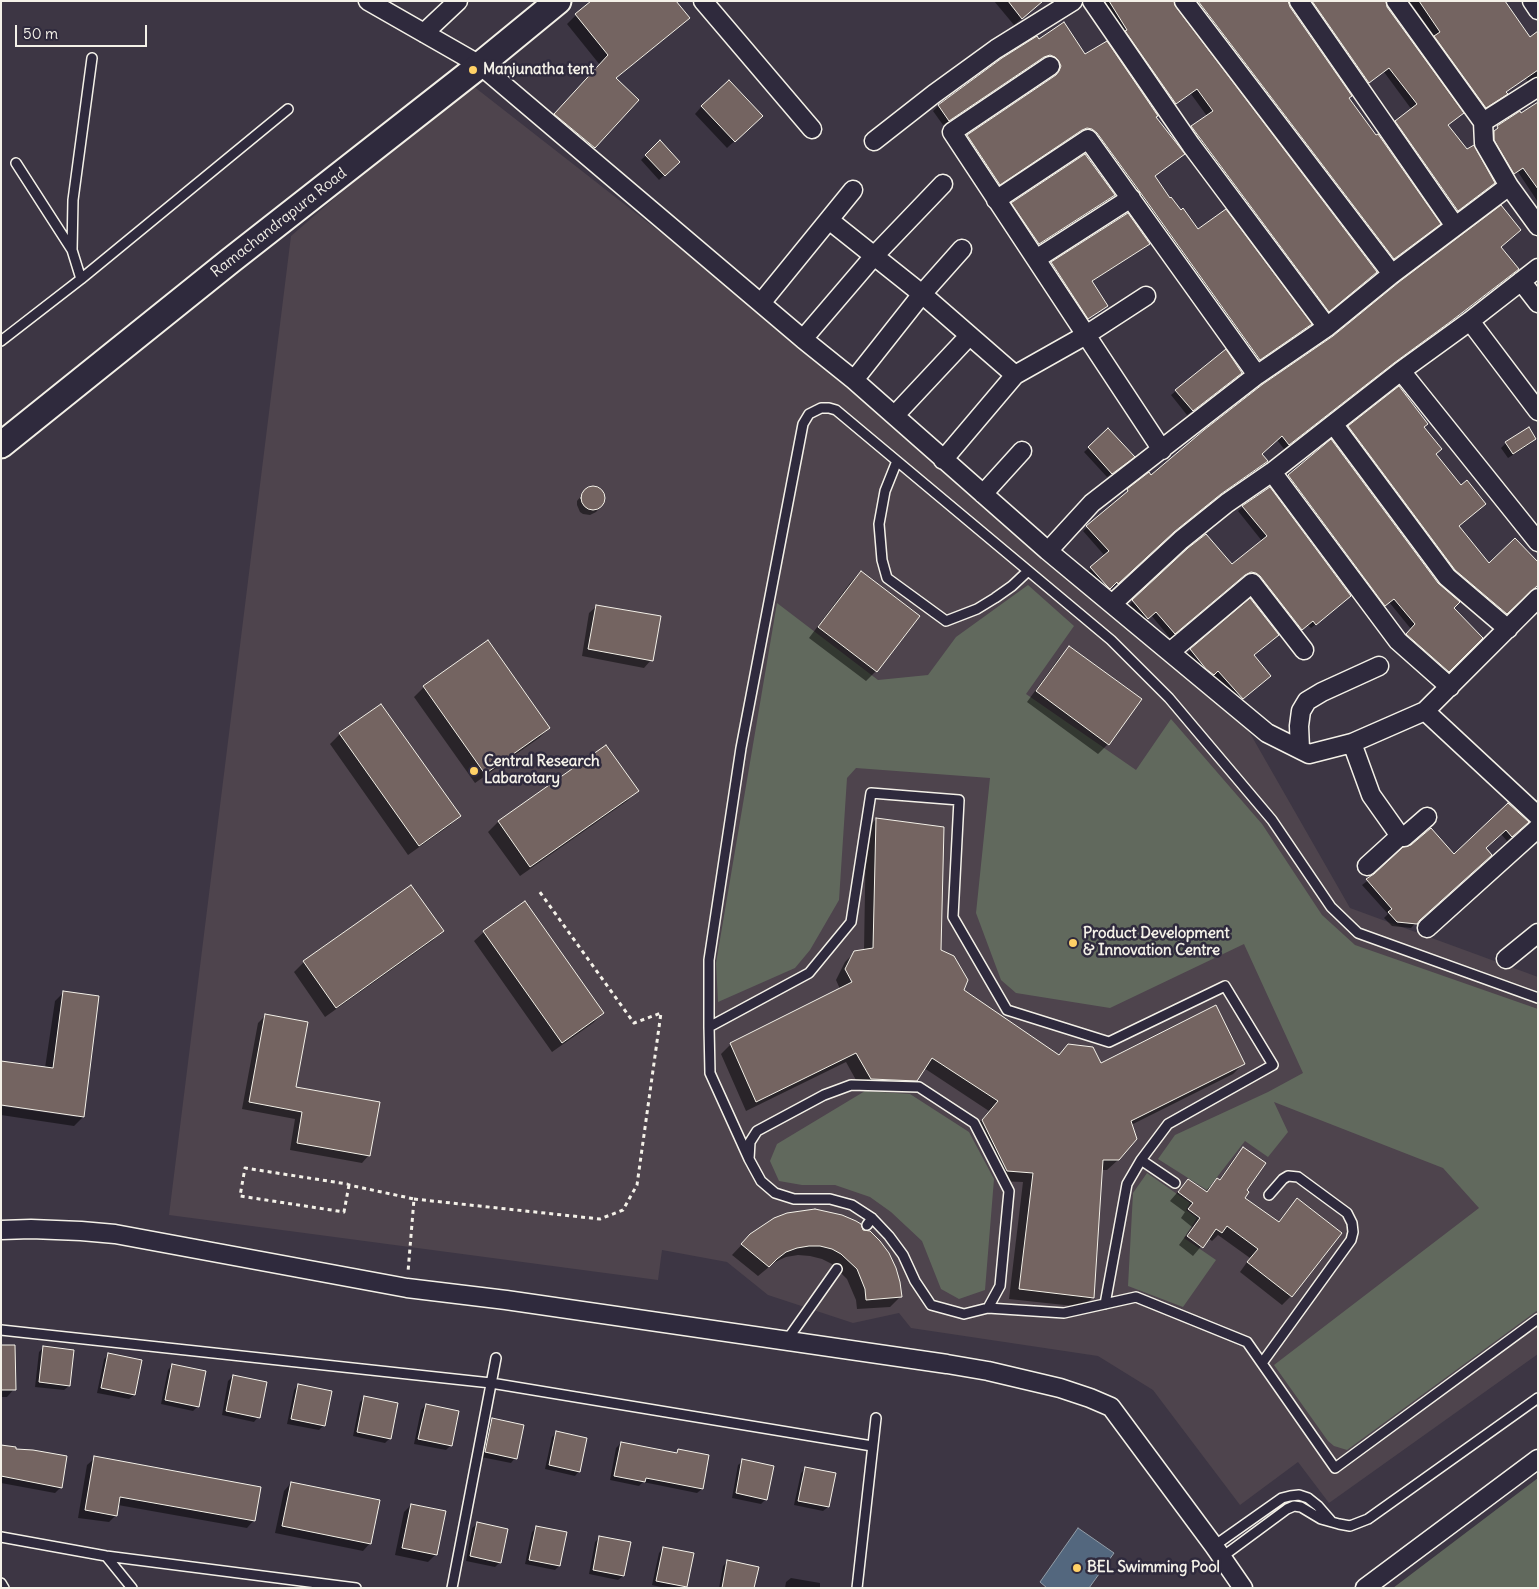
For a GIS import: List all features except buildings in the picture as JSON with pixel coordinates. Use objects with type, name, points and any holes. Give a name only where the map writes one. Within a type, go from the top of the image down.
[{"type":"street","points":[[424,33],[458,1]]},
{"type":"street","points":[[703,1],[812,129]]},
{"type":"street","points":[[874,141],[996,49],[1073,1]]},
{"type":"street","points":[[1092,1],[1191,145],[1328,327]]},
{"type":"street","points":[[1184,1],[1392,274]]},
{"type":"street","points":[[1299,1],[1456,226]]},
{"type":"street","points":[[1396,1],[1482,122],[1484,143],[1509,186],[1537,225]]},
{"type":"street","points":[[1532,1],[1538,10]]},
{"type":"street","points":[[377,3],[480,65],[895,415],[943,460],[1048,551],[1267,733],[1309,754],[1352,743],[1425,711],[1538,598]]},
{"type":"street","name":"Ramachandrapura Road","points":[[1,445],[230,261],[480,65],[547,5]]},
{"type":"street","points":[[1050,66],[952,132],[1162,450]]},
{"type":"street","points":[[1482,122],[1538,87]]},
{"type":"street","points":[[996,200],[1088,139],[1257,375]]},
{"type":"street","points":[[803,339],[874,256],[943,184]]},
{"type":"street","points":[[1048,551],[1092,503],[1257,375],[1328,327],[1392,274],[1509,186]]},
{"type":"street","points":[[761,303],[853,190]]},
{"type":"street","points":[[1036,258],[1130,198]]},
{"type":"street","points":[[829,220],[922,294],[1015,376]]},
{"type":"street","points":[[854,380],[922,294],[962,249]]},
{"type":"street","points":[[1112,604],[1227,503],[1272,472],[1401,371],[1538,268]]},
{"type":"street","points":[[1521,281],[1538,304]]},
{"type":"street","points":[[943,460],[1015,376],[1086,335],[1146,296]]},
{"type":"street","points":[[1470,321],[1538,411]]},
{"type":"street","points":[[895,415],[969,336]]},
{"type":"street","points":[[1401,371],[1538,542]]},
{"type":"street","points":[[1334,425],[1447,577],[1508,628]]},
{"type":"street","points":[[983,494],[1022,450]]},
{"type":"street","points":[[1272,472],[1398,641],[1450,687]]},
{"type":"street","points":[[1170,652],[1252,583],[1304,650]]},
{"type":"street","points":[[1300,749],[1299,726],[1301,711],[1307,701],[1322,692],[1379,666]]},
{"type":"street","points":[[1425,711],[1538,816]]},
{"type":"street","points":[[1352,743],[1371,795],[1400,836]]},
{"type":"street","points":[[1367,866],[1400,836],[1404,837],[1427,817]]},
{"type":"street","points":[[1427,928],[1538,828]]},
{"type":"street","points":[[1506,959],[1538,933]]},
{"type":"street","points":[[1,1230],[31,1229],[115,1234],[407,1288],[787,1340],[988,1371],[1060,1388],[1111,1407],[1244,1588]]},
{"type":"street","points":[[1365,1588],[1538,1459]]},
{"type":"lane","points":[[80,279],[72,250],[73,200],[92,58]]},
{"type":"lane","points":[[1,341],[288,109]]},
{"type":"lane","points":[[16,163],[72,250]]},
{"type":"lane","points":[[1538,998],[1358,933],[1331,907],[1272,820],[1169,698],[1111,640],[836,410],[821,408],[809,414],[803,424],[742,748],[709,960],[710,1073],[760,1181],[775,1193],[794,1199],[830,1199],[852,1205],[889,1236],[903,1254],[916,1282],[932,1304],[964,1314],[988,1308],[1064,1313],[1136,1297],[1247,1342],[1335,1468],[1538,1319]]},
{"type":"lane","points":[[897,461],[885,492],[879,524],[882,560],[886,578],[946,621],[977,609],[996,598],[1028,571]]},
{"type":"lane","points":[[709,1027],[809,973],[851,922],[871,793],[959,800],[952,917],[1007,1010],[1109,1042],[1225,986],[1273,1065],[1168,1124],[1140,1160],[1126,1184],[1105,1304]]},
{"type":"lane","points":[[749,1159],[750,1142],[756,1131],[824,1095],[851,1085],[919,1087],[974,1123],[1009,1191],[1000,1286],[988,1308]]},
{"type":"lane","points":[[1140,1160],[1175,1183]]},
{"type":"lane","points":[[1262,1363],[1351,1240],[1353,1232],[1352,1223],[1347,1213],[1298,1177],[1288,1176],[1283,1179],[1269,1196]]},
{"type":"lane","points":[[787,1340],[837,1269]]},
{"type":"lane","points":[[1,1330],[491,1383],[872,1446]]},
{"type":"lane","points":[[452,1588],[496,1358]]},
{"type":"lane","points":[[1218,1552],[1294,1506],[1301,1507],[1321,1519],[1350,1526],[1368,1519],[1538,1398]]},
{"type":"lane","points":[[857,1588],[876,1418]]},
{"type":"lane","points":[[1218,1552],[1282,1498],[1299,1495],[1308,1498],[1332,1522]]},
{"type":"lane","points":[[1,1537],[106,1556],[356,1588]]},
{"type":"lane","points":[[106,1556],[132,1588]]},
{"type":"lane","points":[[1,1583],[4,1588]]},
{"type":"path","points":[[349,1185],[344,1212],[240,1196],[245,1168],[349,1185],[414,1199],[600,1219],[623,1210],[637,1185],[661,1013],[634,1023],[539,891]]},
{"type":"path","points":[[407,1288],[414,1199]]},
{"type":"shaded area","points":[[468,82],[783,328],[1247,728],[1350,908],[1538,977],[1538,1354],[1329,1503],[1298,1462],[1240,1505],[1153,1390],[1098,1356],[911,1328],[899,1313],[853,1323],[768,1295],[727,1262],[662,1250],[658,1280],[169,1215],[291,236]]},
{"type":"shaded area","points":[[1028,585],[1074,626],[1026,694],[1136,770],[1171,719],[1262,824],[1322,915],[1355,945],[1538,1009],[1538,1310],[1347,1450],[1334,1446],[1328,1441],[1274,1365],[1479,1208],[1443,1168],[1274,1102],[1288,1132],[1268,1157],[1245,1141],[1207,1190],[1158,1159],[1175,1135],[1268,1092],[1303,1073],[1244,944],[1110,1008],[1016,993],[1001,980],[976,913],[990,778],[856,768],[847,778],[839,900],[810,950],[795,968],[718,1002],[716,963],[777,603],[878,680],[928,675],[956,637]]},
{"type":"shaded area","points":[[865,1091],[910,1094],[969,1132],[994,1179],[985,1290],[959,1299],[941,1289],[922,1241],[891,1212],[870,1197],[835,1185],[802,1185],[779,1181],[770,1161],[777,1144]]},
{"type":"shaded area","points":[[1147,1173],[1190,1203],[1186,1210],[1197,1218],[1184,1238],[1216,1260],[1183,1307],[1128,1286],[1133,1193]]},
{"type":"shaded area","points":[[1538,1478],[1538,1588],[1393,1588]]},
{"type":"water","name":"BEL Swimming Pool","points":[[1078,1528],[1114,1553],[1089,1588],[1047,1588],[1040,1582]]},
{"type":"place","name":"Manjunatha tent","points":[[473,70]]},
{"type":"place","name":"Central Research Labarotary","points":[[474,771]]},
{"type":"place","name":"Product Development & Innovation Centre","points":[[1073,943]]},
{"type":"place","name":"BEL Swimming Pool","points":[[1077,1568]]}]
